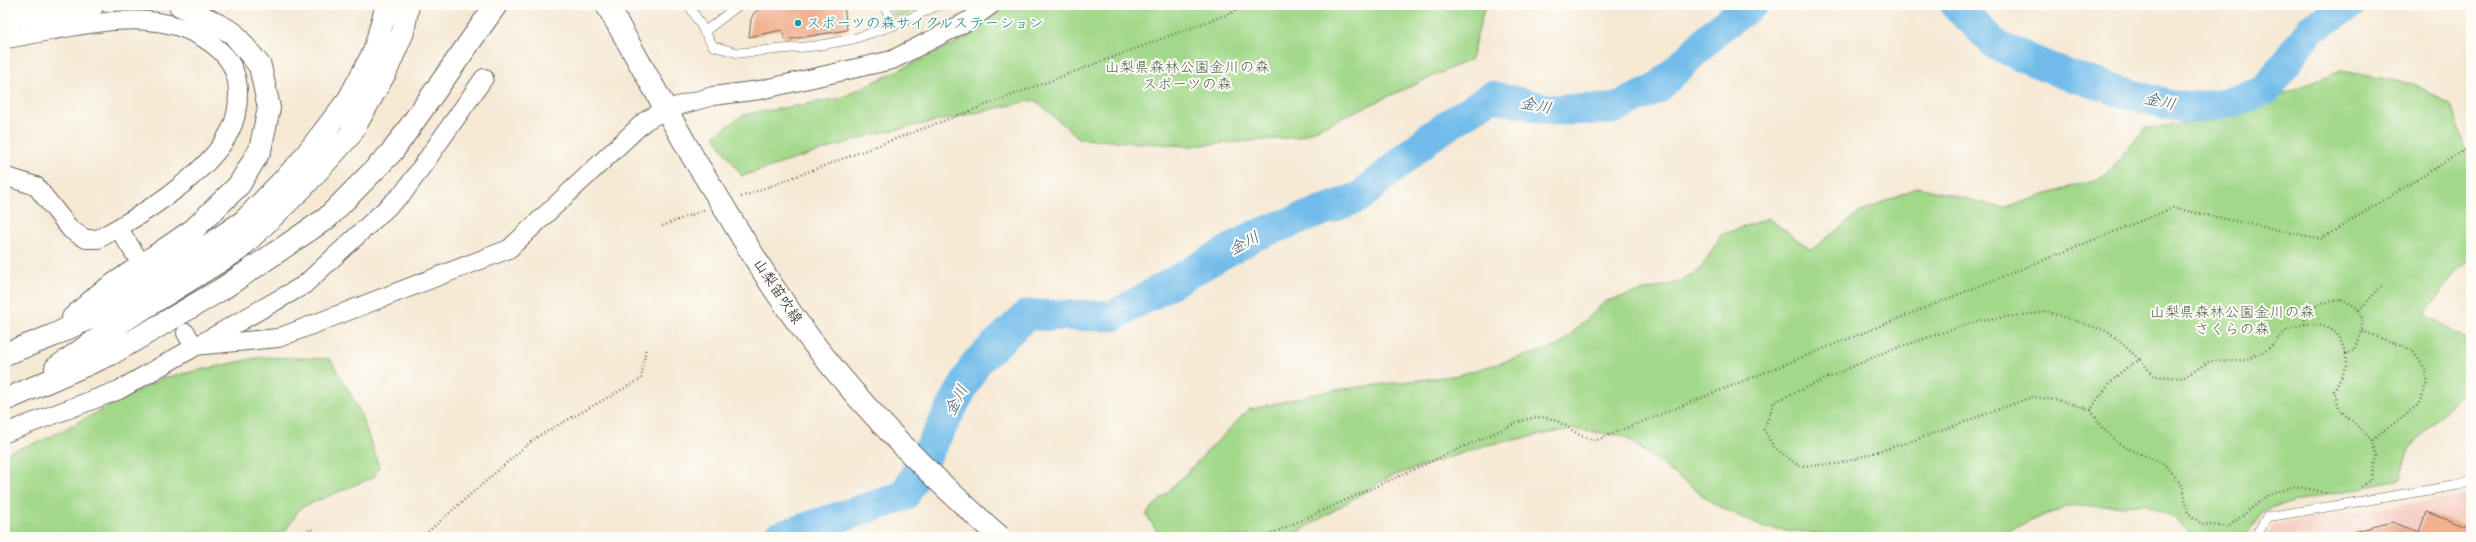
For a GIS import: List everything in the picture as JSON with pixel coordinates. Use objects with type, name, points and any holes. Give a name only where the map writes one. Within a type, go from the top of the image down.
[{"type":"main road","points":[[5,19],[93,5]]},
{"type":"main road","points":[[52,336],[100,294],[193,230],[239,185],[260,150],[269,108],[260,66],[233,33],[180,5]]},
{"type":"main road","points":[[5,354],[52,336],[133,297],[244,221],[299,164],[349,99],[374,52],[387,5]]},
{"type":"main road","points":[[10,398],[123,321],[238,250],[303,187],[350,135],[386,71],[403,32],[408,5]]},
{"type":"main road","points":[[10,398],[111,354],[222,289],[327,218],[392,152],[496,5]]},
{"type":"main road","name":"山梨笛吹線","points":[[607,5],[651,79],[694,159],[773,288],[850,387],[914,458],[1000,537]]},
{"type":"street","points":[[190,339],[278,338],[509,249],[646,121],[666,109],[713,96],[760,90],[892,60],[970,20],[991,5]]},
{"type":"street","points":[[5,39],[113,14],[120,19],[158,22],[191,32],[218,48],[232,64],[238,84],[238,106],[230,132],[209,160],[170,195],[98,239],[86,239],[71,230],[36,186],[11,178],[5,181]]},
{"type":"street","points":[[5,433],[119,390],[190,339],[304,285],[404,192],[484,78]]},
{"type":"street","points":[[118,228],[137,257]]},
{"type":"lane","points":[[689,5],[713,46],[738,53],[815,46],[853,39],[895,25],[939,5]]},
{"type":"lane","points":[[704,32],[739,5]]},
{"type":"lane","points":[[883,5],[895,25]]},
{"type":"lane","points":[[2255,537],[2267,517],[2459,485],[2471,480]]},
{"type":"path","points":[[735,199],[1241,9],[1260,5]]},
{"type":"path","points":[[1264,537],[1520,421],[1544,417],[1555,420],[1587,439],[1597,440],[2173,208],[2321,239],[2471,146]]},
{"type":"path","points":[[662,226],[706,210]]},
{"type":"path","points":[[2359,310],[2384,284]]},
{"type":"path","points":[[2305,324],[2304,314],[2321,303],[2341,300],[2353,304],[2359,310],[2363,320],[2362,330],[2354,350],[2346,354]]},
{"type":"path","points":[[2332,494],[2295,486],[2268,495],[2228,527],[2202,524],[2188,513],[2183,487],[2164,464],[2120,445],[2102,427],[2091,410],[2063,401],[2032,397],[1918,439],[1838,464],[1799,466],[1773,446],[1764,430],[1774,402],[1885,352],[1980,320],[2048,312],[2109,332],[2140,360],[2154,376],[2183,378],[2210,362],[2245,360],[2267,350],[2288,329],[2305,324],[2322,324],[2337,334],[2344,346],[2346,354],[2347,367],[2334,391],[2340,410],[2372,440],[2376,456],[2371,480],[2359,488]]},
{"type":"path","points":[[2362,330],[2412,350],[2425,369],[2428,383],[2418,405],[2372,440]]},
{"type":"path","points":[[422,537],[535,438],[641,378],[646,348]]},
{"type":"path","points":[[2091,410],[2097,398],[2132,363],[2140,360]]},
{"type":"path","points":[[294,537],[312,529],[316,537]]},
{"type":"shaded area","points":[[2471,494],[2471,537],[2266,537],[2273,525]]},
{"type":"green space","points":[[888,5],[923,5],[904,16],[894,16]]},
{"type":"green space","name":"山梨県森林公園金川の森 スポーツの森","points":[[1009,5],[1485,5],[1471,59],[1299,137],[1190,146],[1080,139],[1035,100],[871,135],[742,176],[714,136],[743,115],[841,98],[968,37]]},
{"type":"green space","name":"山梨県森林公園金川の森 さくらの森","points":[[2341,71],[2414,84],[2451,105],[2466,153],[2471,151],[2471,259],[2458,269],[2425,314],[2471,342],[2471,382],[2410,448],[2400,480],[2296,501],[2262,512],[2246,537],[2195,537],[2173,517],[2144,504],[2064,507],[1994,537],[1823,537],[1809,532],[1764,528],[1714,504],[1624,436],[1572,429],[1487,445],[1389,477],[1292,536],[1160,537],[1146,514],[1248,410],[1328,391],[1459,375],[1558,346],[1606,301],[1675,283],[1700,270],[1721,235],[1768,218],[1811,250],[1859,213],[1918,187],[2003,208],[2106,176],[2145,128],[2217,120]]},
{"type":"green space","points":[[261,357],[330,359],[358,407],[379,466],[374,477],[300,508],[286,530],[267,537],[5,537],[5,453],[42,441],[163,378]]},
{"type":"building","name":"スポーツの森サイクルステーション","points":[[766,5],[844,5],[847,30],[785,40],[782,30],[749,37],[751,19],[754,13]]},
{"type":"building","points":[[2426,512],[2471,528],[2471,537],[2353,537],[2353,532],[2392,522],[2419,532]]},
{"type":"waterway","name":"金川","points":[[778,537],[904,496],[976,363],[1027,315],[1113,316],[1256,235],[1360,197],[1430,137],[1492,96],[1551,110],[1613,109],[1657,89],[1718,29],[1752,5]]},
{"type":"waterway","name":"金川","points":[[1955,5],[1996,45],[2064,74],[2143,98],[2186,108],[2228,103],[2265,91],[2312,28],[2350,5]]},
{"type":"place","name":"スポーツの森サイクルステーション","points":[[798,23]]}]
